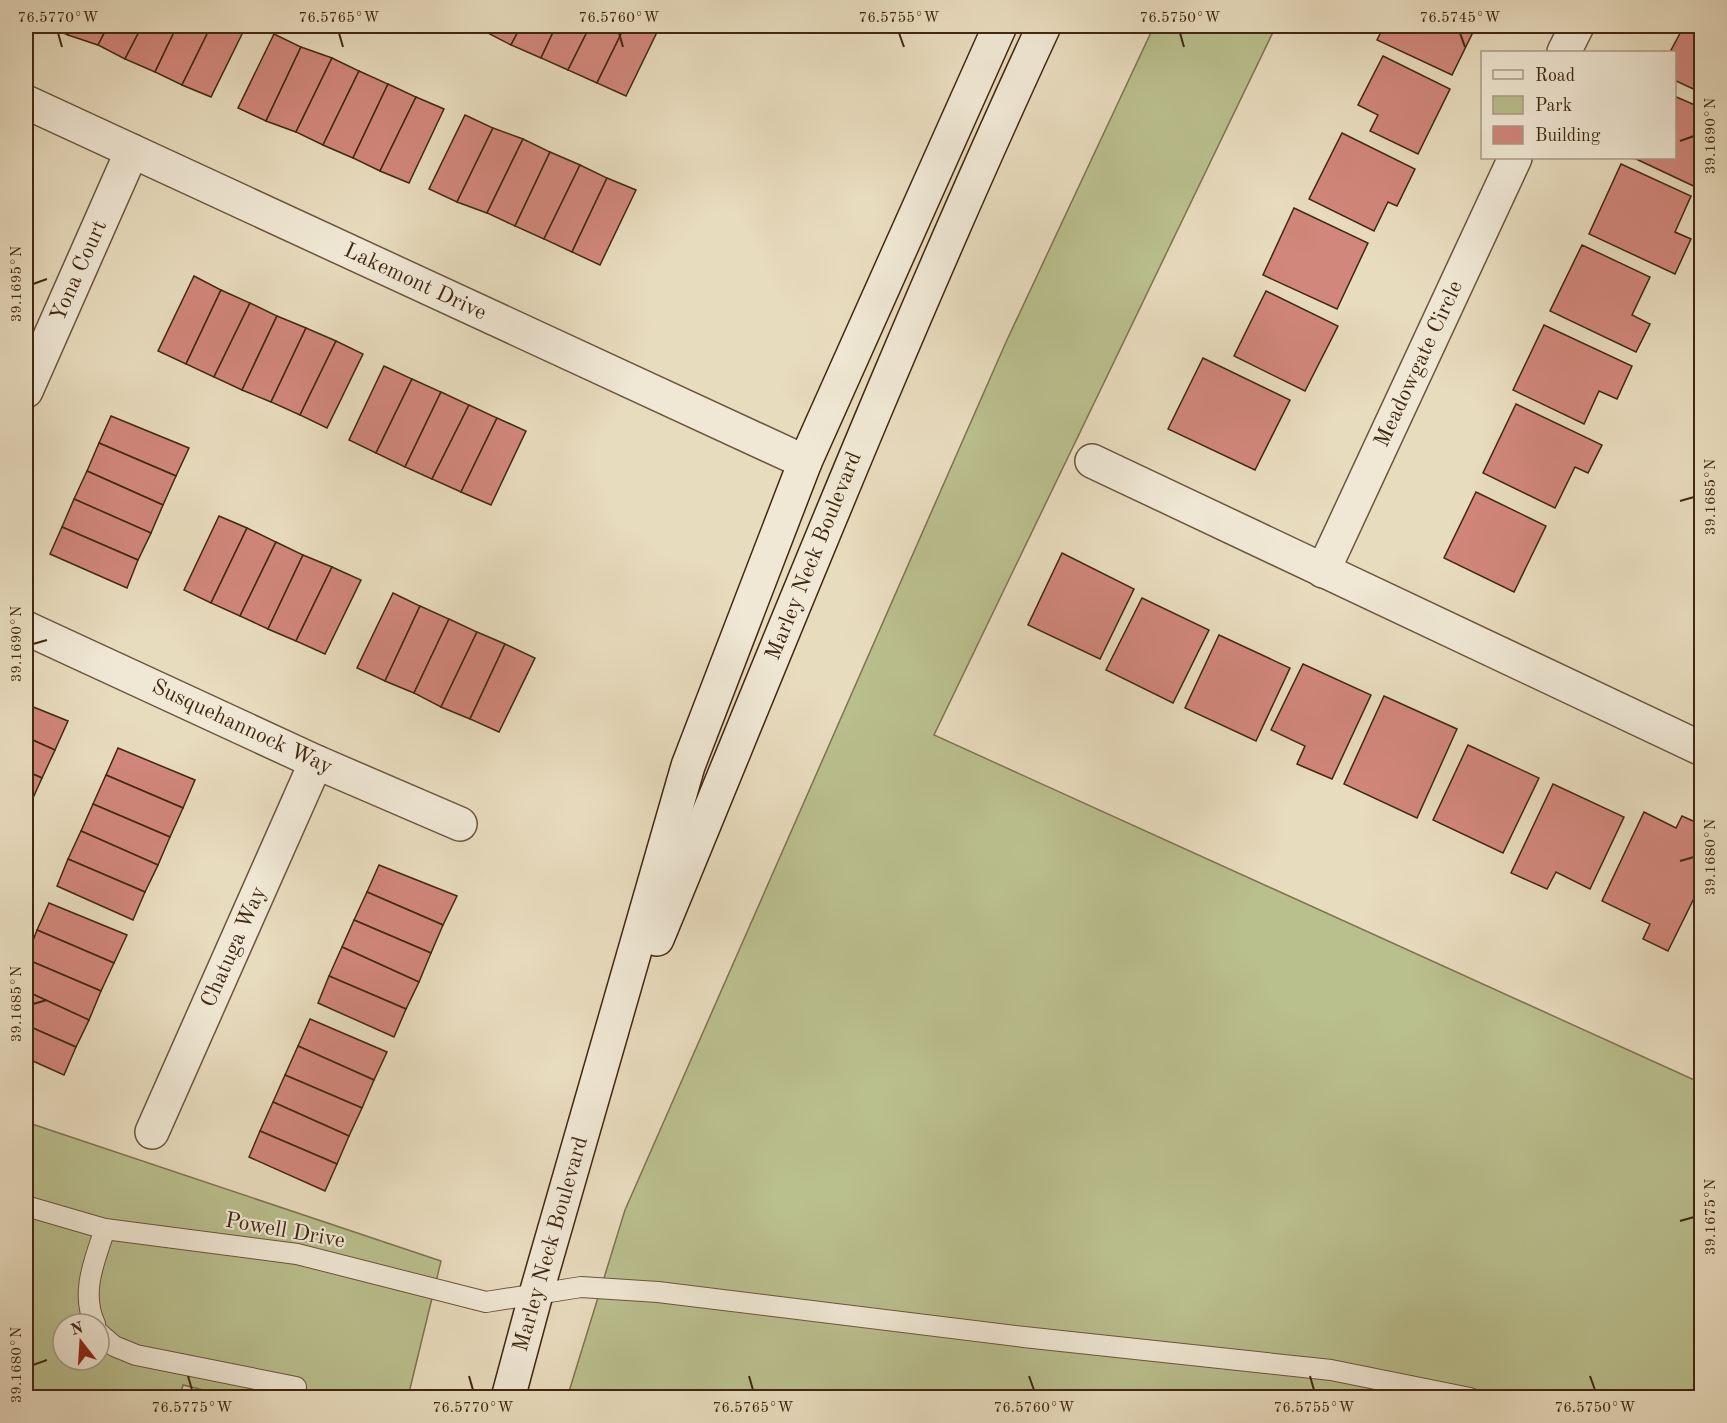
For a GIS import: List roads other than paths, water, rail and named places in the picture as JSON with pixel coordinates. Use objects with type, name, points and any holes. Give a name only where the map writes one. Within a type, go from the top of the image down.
[{"type":"street","name":"Marley Neck Boulevard","points":[[508,1398],[688,766],[805,462],[1000,26]]},
{"type":"street","name":"Marley Neck Boulevard","points":[[595,1091],[849,471],[984,154],[1044,26]]},
{"type":"street","points":[[1564,51],[1577,26]]},
{"type":"street","name":"Lakemont Drive","points":[[26,102],[805,462]]},
{"type":"street","name":"Yona Court","points":[[26,391],[132,151]]},
{"type":"street","name":"Meadowgate Circle","points":[[1323,571],[1515,159]]},
{"type":"street","points":[[1092,462],[1701,749]]},
{"type":"street","name":"Susquehannock Way","points":[[26,628],[316,762],[460,824]]},
{"type":"street","name":"Chatuga Way","points":[[152,1132],[316,762]]},
{"type":"lane","name":"Powell Drive","points":[[26,1206],[105,1229],[297,1254],[486,1302],[581,1287],[658,1292],[1013,1336],[1331,1370],[1470,1398]]},
{"type":"lane","points":[[90,1312],[89,1280],[105,1229]]},
{"type":"lane","points":[[111,1343],[136,1355],[296,1387]]}]
